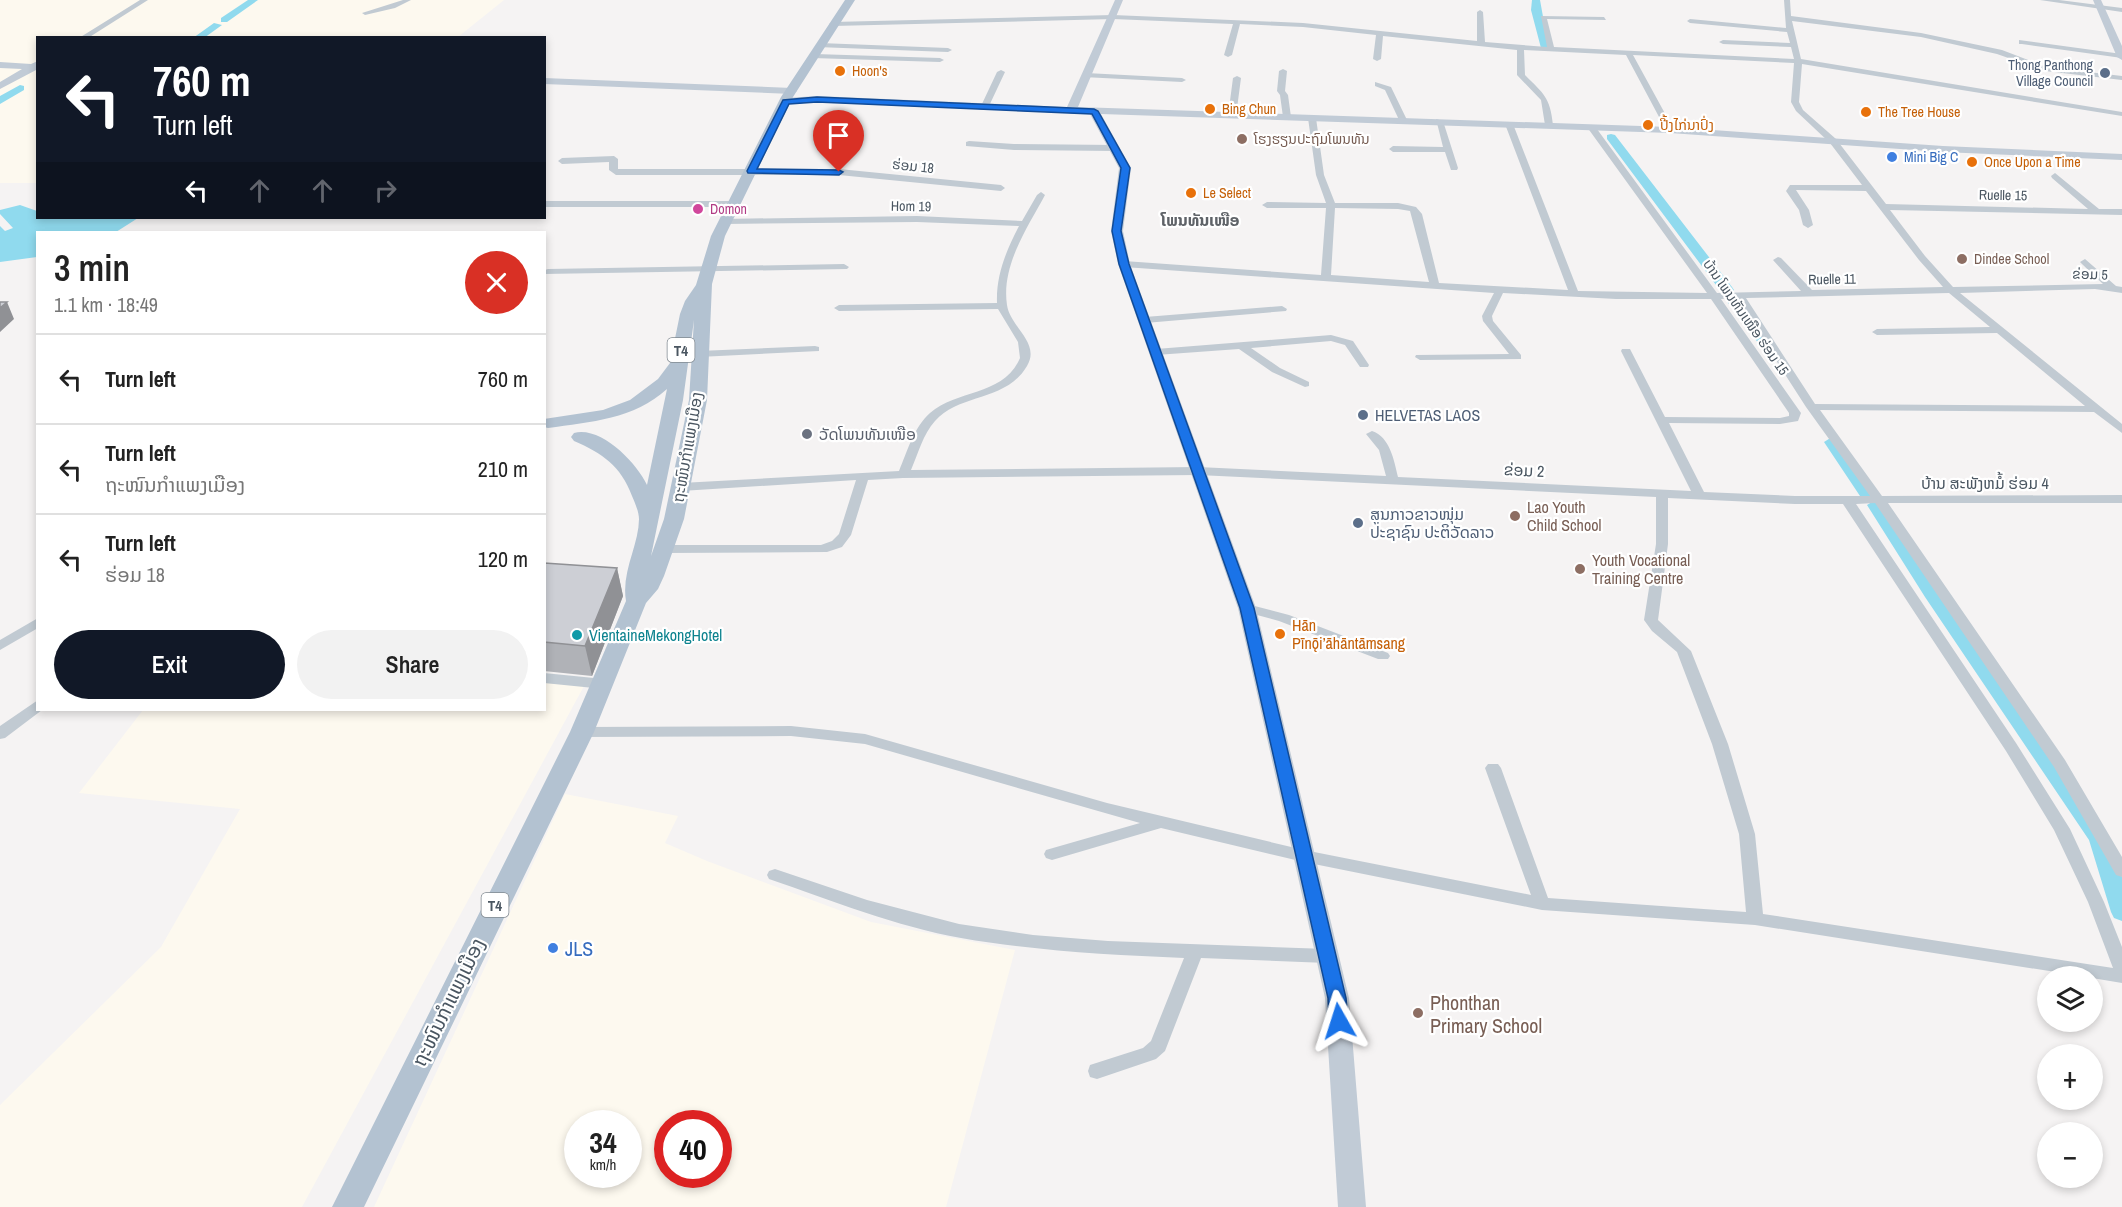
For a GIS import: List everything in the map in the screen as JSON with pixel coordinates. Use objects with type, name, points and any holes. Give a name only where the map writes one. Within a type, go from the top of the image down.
[{"type":"main road","name":"ຖະໜົນກຳແພງເມືອງ","points":[[348,1207],[604,684],[635,592],[689,313],[706,276],[725,221],[788,97],[850,0]]},
{"type":"main road","name":"ຖະໜົນກຳແພງເມືອງ","points":[[635,592],[664,549],[681,487],[693,427],[706,276]]},
{"type":"main road","points":[[548,423],[614,413],[631,407],[660,390],[679,363]]},
{"type":"main road","points":[[580,437],[608,448],[623,461],[636,478],[649,520]]},
{"type":"street","points":[[85,36],[146,0]]},
{"type":"street","points":[[365,13],[393,7],[408,0]]},
{"type":"street","points":[[1071,110],[1119,0]]},
{"type":"street","points":[[1786,0],[1790,30],[1798,61],[1795,102],[1810,122],[1833,141],[1922,258],[1950,289],[2122,430]]},
{"type":"street","points":[[2043,0],[2099,4],[2122,10]]},
{"type":"street","points":[[2099,4],[2122,56]]},
{"type":"street","points":[[1480,12],[1480,44]]},
{"type":"street","points":[[833,24],[1113,16],[1303,25],[1379,35],[1521,48],[1798,61],[2122,114]]},
{"type":"street","points":[[1551,49],[1543,17],[1604,19]]},
{"type":"street","points":[[1788,18],[1944,37],[1999,52],[2045,69],[2122,78]]},
{"type":"street","points":[[1228,55],[1237,21]]},
{"type":"street","points":[[1690,21],[1790,30]]},
{"type":"street","points":[[1377,59],[1379,35]]},
{"type":"street","points":[[1723,42],[1795,45]]},
{"type":"street","points":[[2022,42],[2122,56]]},
{"type":"street","points":[[1521,48],[1519,72],[1523,79],[1544,98],[1549,125]]},
{"type":"street","points":[[818,50],[948,50]]},
{"type":"street","points":[[818,50],[940,60]]},
{"type":"street","points":[[1629,54],[1670,130]]},
{"type":"street","points":[[0,60],[36,65]]},
{"type":"street","points":[[0,65],[36,65]]},
{"type":"street","points":[[0,86],[36,65]]},
{"type":"street","points":[[1283,71],[1281,91],[1284,95],[1287,117]]},
{"type":"street","points":[[985,106],[1001,72]]},
{"type":"street","points":[[1086,75],[1182,80]]},
{"type":"street","points":[[1232,116],[1237,78]]},
{"type":"street","points":[[546,81],[817,99],[1094,111],[1670,130],[1943,149],[2122,157]]},
{"type":"street","points":[[1378,84],[1388,89],[1403,120]]},
{"type":"street","points":[[546,87],[788,97]]},
{"type":"street","points":[[1094,111],[1125,168],[1117,231],[1124,264],[1247,608],[1337,998],[1352,1207]]},
{"type":"street","points":[[1312,117],[1320,176],[1331,205],[1326,278]]},
{"type":"street","points":[[1439,122],[1454,168]]},
{"type":"street","points":[[1509,124],[1574,294]]},
{"type":"street","name":"ບ້ານ ໂພນທັນເໜືອ ຮ່ອມ 15","points":[[1591,127],[1715,296],[1795,412],[1794,419],[1780,421],[1663,420]]},
{"type":"street","points":[[969,144],[1115,148]]},
{"type":"street","points":[[1393,148],[1448,150]]},
{"type":"street","points":[[2028,152],[2122,150]]},
{"type":"street","name":"ຮ່ອມ 18","points":[[562,161],[614,159],[613,170],[616,172],[839,172],[1001,188]]},
{"type":"street","points":[[2055,176],[2096,211]]},
{"type":"street","points":[[1808,225],[1804,210],[1790,191],[1793,187],[1870,188]]},
{"type":"street","points":[[903,474],[932,417],[946,408],[1001,387],[1022,366],[1026,358],[1022,339],[1005,317],[1001,288],[1006,267],[1041,195]]},
{"type":"street","points":[[546,204],[733,204]]},
{"type":"street","points":[[1267,205],[1398,206],[1413,209],[1417,214],[1435,285]]},
{"type":"street","name":"Ruelle 15","points":[[1883,207],[2122,212]]},
{"type":"street","name":"Hom 19","points":[[725,221],[918,219],[1026,224]]},
{"type":"street","points":[[1778,260],[1809,293]]},
{"type":"street","points":[[2085,262],[2117,288]]},
{"type":"street","name":"Ruelle 11","points":[[1124,264],[1574,294],[1715,296],[1950,289]]},
{"type":"street","points":[[548,272],[706,276],[844,267]]},
{"type":"street","name":"ຂ່ອມ 5","points":[[1950,289],[2117,288]]},
{"type":"street","points":[[1420,357],[1517,357],[1488,321],[1487,316],[1500,290]]},
{"type":"street","points":[[1739,294],[1812,407],[1879,500],[2060,764],[2122,871]]},
{"type":"street","points":[[839,308],[1002,306]]},
{"type":"street","points":[[1144,320],[1282,309]]},
{"type":"street","points":[[1877,332],[1999,330]]},
{"type":"street","points":[[1156,352],[1337,339],[1349,343],[1364,365]]},
{"type":"street","points":[[1241,345],[1276,370],[1305,384]]},
{"type":"street","points":[[699,354],[815,349]]},
{"type":"street","points":[[1626,351],[1700,496]]},
{"type":"street","points":[[1812,407],[2096,409]]},
{"type":"street","points":[[668,427],[693,427]]},
{"type":"street","points":[[1372,434],[1385,449],[1394,481]]},
{"type":"street","name":"ຂ່ອມ 2","points":[[681,487],[903,474],[1198,471],[1700,496],[1847,500]]},
{"type":"street","points":[[664,549],[822,549],[837,544],[845,535],[863,476]]},
{"type":"street","points":[[1662,493],[1662,544],[1651,620],[1652,624],[1678,642],[1684,651],[1720,744],[1747,834],[1755,919]]},
{"type":"street","name":"ບ້ານ ສະພັງຫມໍ້ ຮ່ອມ 4","points":[[1847,500],[2122,499]]},
{"type":"street","points":[[1847,500],[2011,747],[2062,829],[2096,902],[2122,969]]},
{"type":"street","points":[[1247,608],[1284,618],[1383,656]]},
{"type":"street","points":[[0,646],[36,623]]},
{"type":"street","points":[[546,678],[604,684]]},
{"type":"street","points":[[0,734],[36,707]]},
{"type":"street","points":[[582,732],[791,731],[865,739],[1107,809],[1160,822],[1304,856],[1542,904],[1755,919],[2122,976]]},
{"type":"street","points":[[1493,768],[1542,904]]},
{"type":"street","points":[[1052,854],[1160,822]]},
{"type":"street","points":[[775,875],[865,906],[959,931],[1033,942],[1195,952],[1327,956]]},
{"type":"street","points":[[1097,1071],[1149,1054],[1158,1046],[1195,952]]},
{"type":"shaded area","points":[[0,0],[504,0],[459,36],[36,36],[36,183],[0,183]]},
{"type":"shaded area","points":[[546,682],[584,686],[302,1207],[0,1207],[0,1105],[161,947],[240,809],[79,793],[142,711],[546,711]]},
{"type":"shaded area","points":[[565,794],[678,816],[665,843],[871,922],[1015,950],[946,1207],[374,1207]]},
{"type":"water","points":[[20,205],[36,211],[36,219],[136,219],[118,231],[36,231],[36,257],[0,262],[0,226],[5,231],[13,228],[0,214],[0,210]]},
{"type":"building","points":[[546,563],[617,568],[585,646],[546,642]]},
{"type":"waterway","points":[[224,20],[254,0]]},
{"type":"waterway","points":[[1536,0],[1536,10],[1546,48]]},
{"type":"waterway","points":[[200,36],[217,25]]},
{"type":"waterway","points":[[0,101],[20,88]]},
{"type":"waterway","points":[[1611,137],[1727,290]]},
{"type":"waterway","points":[[1733,300],[1770,349]]},
{"type":"waterway","points":[[1832,442],[1866,493]]},
{"type":"waterway","points":[[1875,505],[1934,597],[2099,839],[2122,912]]},
{"type":"place","name":"Hoon's","points":[[840,71]]},
{"type":"place","name":"Thong Panthong Village Council","points":[[2105,73]]},
{"type":"place","name":"Bing Chun","points":[[1210,109]]},
{"type":"place","name":"The Tree House","points":[[1866,112]]},
{"type":"place","name":"ປີ້ງໄກ່ນາປົ່ງ","points":[[1648,125]]},
{"type":"place","name":"ໂຮງຮຽນປະຖົມໂພນທັນ","points":[[1242,139]]},
{"type":"place","name":"Mini Big C","points":[[1892,157]]},
{"type":"place","name":"Once Upon a Time","points":[[1972,162]]},
{"type":"place","name":"Le Select","points":[[1191,193]]},
{"type":"place","name":"Domon","points":[[698,209]]},
{"type":"place","name":"Dindee School","points":[[1962,259]]},
{"type":"place","name":"HELVETAS LAOS","points":[[1363,415]]},
{"type":"place","name":"ວັດໂພນທັນເໜືອ","points":[[807,434]]},
{"type":"place","name":"Lao Youth Child School","points":[[1515,516]]},
{"type":"place","name":"ສູນກາວຂາວໜຸ່ມ ປະຊາຊົນ ປະຕິວັດລາວ","points":[[1358,523]]},
{"type":"place","name":"Youth Vocational Training Centre","points":[[1580,569]]},
{"type":"place","name":"Hān Pīnǭi’āhāntāmsang","points":[[1280,634]]},
{"type":"place","name":"VientaineMekongHotel","points":[[577,635]]},
{"type":"place","name":"JLS","points":[[553,948]]},
{"type":"place","name":"Phonthan Primary School","points":[[1418,1013]]},
{"type":"district","name":"ໂພນທັນເໜືອ","points":[[1200,220]]},
{"type":"route","points":[[839,172],[751,171],[786,101],[817,99],[1094,111],[1125,168],[1117,231],[1124,264],[1247,608],[1337,998],[1339,1021]]}]
